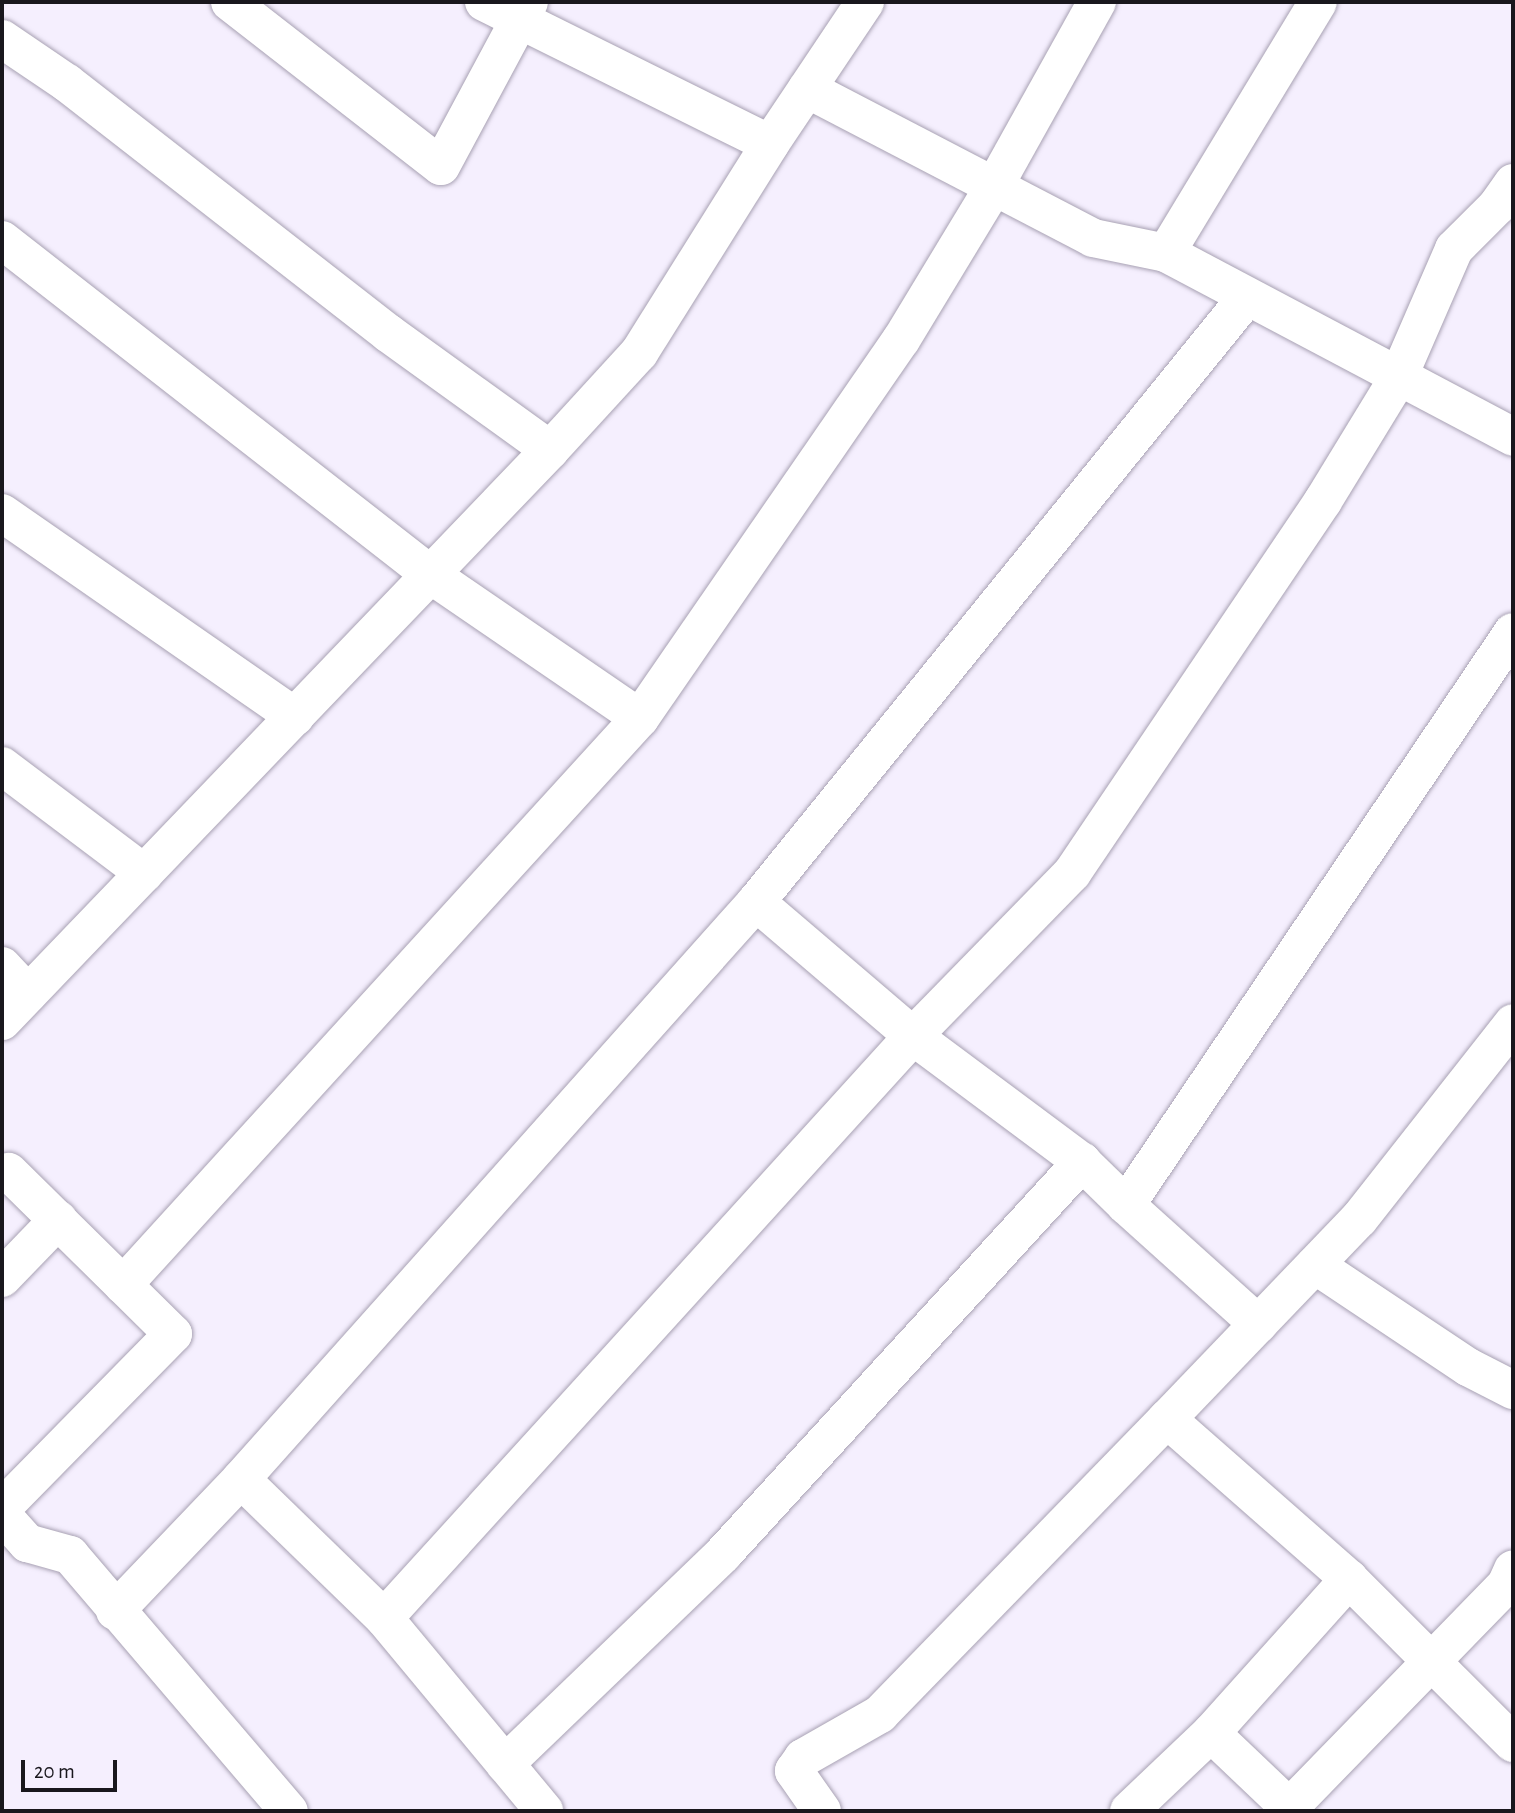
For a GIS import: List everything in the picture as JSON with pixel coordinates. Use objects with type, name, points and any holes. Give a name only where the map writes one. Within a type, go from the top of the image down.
[{"type":"street","points":[[484,2],[524,10],[770,144]]},
{"type":"street","points":[[2,1021],[431,575],[639,353],[770,144],[865,2]]},
{"type":"street","points":[[123,1284],[640,718],[901,340],[995,186],[1097,2]]},
{"type":"street","points":[[1166,253],[1318,2]]},
{"type":"street","points":[[251,7],[441,166],[524,10]]},
{"type":"street","points":[[2,39],[67,83],[388,333],[550,450]]},
{"type":"street","points":[[807,89],[1093,238],[1166,253],[1513,437]]},
{"type":"street","points":[[384,1618],[914,1036],[1072,873],[1322,501],[1398,378],[1454,248],[1497,206],[1513,183]]},
{"type":"street","points":[[2,240],[431,575],[640,718]]},
{"type":"street","points":[[115,1611],[241,1479],[756,902],[1247,297]]},
{"type":"street","points":[[2,513],[295,717]]},
{"type":"street","points":[[1126,1205],[1513,632]]},
{"type":"street","points":[[2,766],[144,873]]},
{"type":"street","points":[[756,902],[914,1036],[1082,1162],[1258,1324]]},
{"type":"street","points":[[2,966],[28,994]]},
{"type":"street","points":[[822,1811],[794,1771],[803,1758],[880,1714],[1167,1419],[1359,1219],[1513,1023]]},
{"type":"street","points":[[505,1764],[723,1554],[1082,1162]]},
{"type":"street","points":[[2,1508],[173,1334],[9,1172]]},
{"type":"street","points":[[2,1278],[58,1220]]},
{"type":"street","points":[[1315,1265],[1468,1367],[1513,1390]]},
{"type":"street","points":[[1167,1419],[1349,1579],[1513,1742]]},
{"type":"street","points":[[241,1479],[384,1618],[544,1811]]},
{"type":"street","points":[[2,1515],[27,1543],[70,1556],[289,1811]]},
{"type":"street","points":[[1212,1733],[1290,1810],[1506,1585],[1513,1569]]},
{"type":"street","points":[[1129,1811],[1212,1733],[1349,1579]]}]
